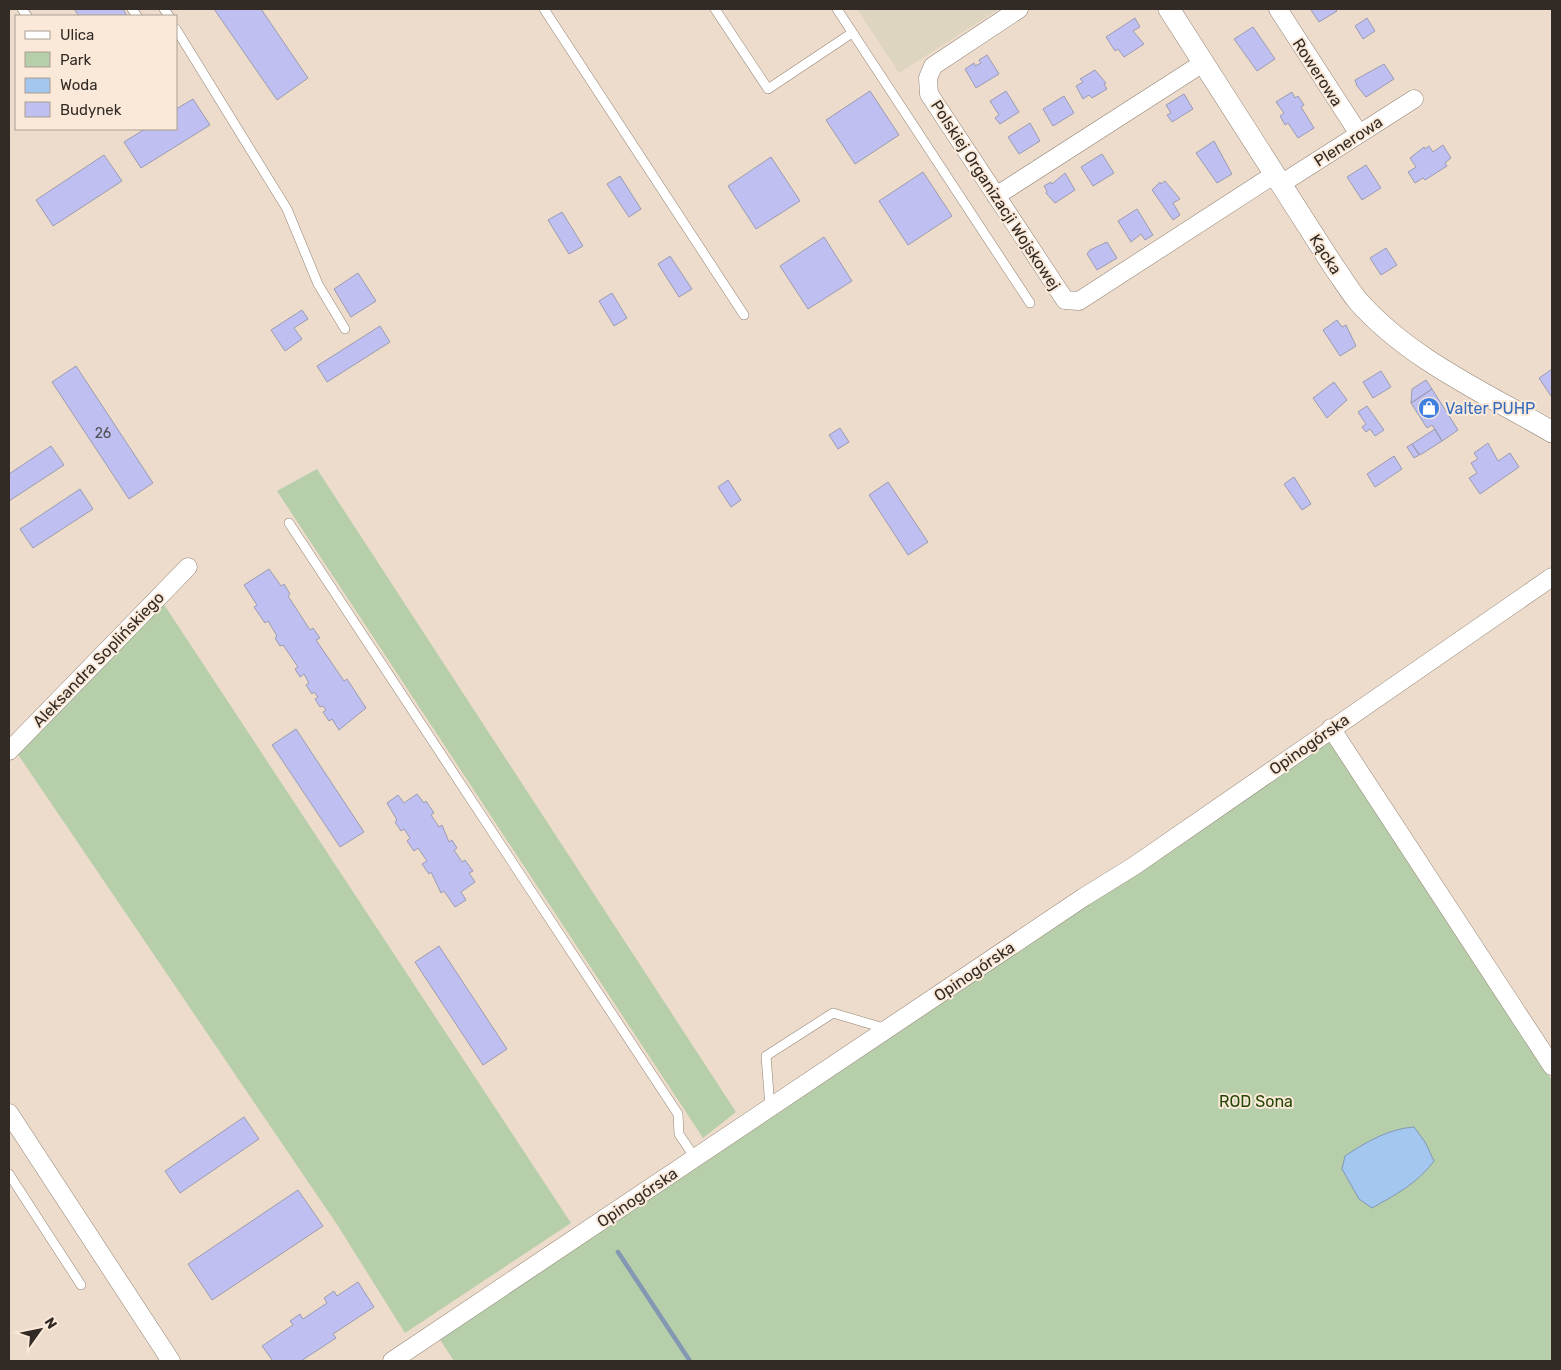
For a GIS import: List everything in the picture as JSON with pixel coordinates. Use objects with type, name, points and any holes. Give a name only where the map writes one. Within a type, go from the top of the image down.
[{"type":"street","name":"Polskiej Organizacji Wojskowej","points":[[1019,9],[933,66],[928,78],[929,94],[1065,300],[1079,301],[1278,179]]},
{"type":"street","name":"Kącka","points":[[1169,9],[1358,301],[1391,332],[1426,359],[1552,432]]},
{"type":"street","name":"Rowerowa","points":[[1278,9],[1358,134]]},
{"type":"street","points":[[996,196],[1203,63]]},
{"type":"street","name":"Plenerowa","points":[[1278,179],[1358,134],[1414,99]]},
{"type":"street","name":"Aleksandra Soplińskiego","points":[[9,750],[188,567]]},
{"type":"street","name":"Opinogórska","points":[[392,1361],[1084,897],[1134,866],[1552,577]]},
{"type":"street","points":[[1331,728],[1552,1066]]},
{"type":"street","points":[[9,1113],[171,1361]]},
{"type":"lane","points":[[544,9],[744,315]]},
{"type":"lane","points":[[715,9],[768,88],[852,33]]},
{"type":"lane","points":[[836,9],[1030,303]]},
{"type":"lane","points":[[178,31],[288,209],[318,284],[345,329]]},
{"type":"lane","points":[[290,523],[678,1114],[679,1134],[695,1158]]},
{"type":"lane","points":[[770,1109],[766,1056],[833,1013],[888,1029]]},
{"type":"lane","points":[[9,1174],[81,1285]]},
{"type":"shaded area","points":[[857,9],[999,9],[899,73]]},
{"type":"green space","points":[[317,469],[736,1112],[703,1138],[277,491]]},
{"type":"green space","points":[[163,603],[571,1223],[405,1333],[338,1226],[17,753]]},
{"type":"green space","name":"ROD Sona","points":[[1332,739],[1552,1080],[1552,1361],[454,1361],[435,1332]]},
{"type":"water","points":[[1414,1127],[1425,1142],[1434,1161],[1421,1176],[1398,1193],[1372,1208],[1359,1199],[1342,1169],[1345,1156],[1378,1137],[1395,1130]]},
{"type":"building","points":[[74,9],[123,9],[126,15],[78,15]]},
{"type":"building","points":[[214,9],[261,9],[308,78],[277,100]]},
{"type":"building","points":[[1335,9],[1337,11],[1319,22],[1311,10]]},
{"type":"building","points":[[1135,18],[1140,27],[1133,31],[1144,44],[1124,57],[1118,49],[1115,51],[1106,37]]},
{"type":"building","points":[[1367,18],[1375,31],[1363,39],[1355,26]]},
{"type":"building","points":[[1253,27],[1275,59],[1257,71],[1234,39]]},
{"type":"building","points":[[987,55],[999,74],[976,88],[965,69],[974,63],[975,66],[981,63],[979,60]]},
{"type":"building","points":[[1384,64],[1394,79],[1366,97],[1357,86],[1355,80]]},
{"type":"building","points":[[1095,70],[1106,83],[1104,84],[1107,89],[1092,98],[1089,95],[1083,99],[1076,86],[1083,82],[1080,79]]},
{"type":"building","points":[[870,91],[899,135],[855,164],[826,120]]},
{"type":"building","points":[[1006,91],[1019,112],[1000,124],[995,118],[999,115],[990,101]]},
{"type":"building","points":[[1292,92],[1295,98],[1298,96],[1304,105],[1301,107],[1314,128],[1298,138],[1288,123],[1285,125],[1280,116],[1284,113],[1276,102]]},
{"type":"building","points":[[1184,94],[1193,109],[1172,122],[1167,115],[1171,113],[1166,105]]},
{"type":"building","points":[[1064,96],[1074,113],[1053,126],[1043,109]]},
{"type":"building","points":[[193,99],[210,125],[141,168],[124,142],[143,130],[178,130],[178,108]]},
{"type":"building","points":[[1030,123],[1040,141],[1019,154],[1008,137]]},
{"type":"building","points":[[1214,141],[1232,174],[1217,183],[1196,153]]},
{"type":"building","points":[[1443,145],[1451,158],[1445,163],[1447,166],[1425,180],[1423,178],[1415,183],[1408,172],[1416,167],[1410,158],[1424,147],[1425,149],[1429,146],[1433,152]]},
{"type":"building","points":[[1102,154],[1114,173],[1093,186],[1081,167]]},
{"type":"building","points":[[104,155],[122,181],[53,226],[36,200]]},
{"type":"building","points":[[771,157],[800,201],[756,229],[728,186]]},
{"type":"building","points":[[1366,165],[1381,188],[1362,200],[1347,177]]},
{"type":"building","points":[[923,172],[952,216],[908,245],[879,201]]},
{"type":"building","points":[[1065,173],[1075,190],[1055,203],[1046,193],[1047,191],[1044,186],[1051,182],[1052,184]]},
{"type":"building","points":[[620,176],[641,209],[629,217],[607,184]]},
{"type":"building","points":[[1165,181],[1180,199],[1173,203],[1180,215],[1173,220],[1152,190],[1160,182],[1161,184]]},
{"type":"building","points":[[1137,209],[1153,235],[1145,240],[1141,234],[1131,242],[1118,221]]},
{"type":"building","points":[[562,212],[583,246],[569,254],[548,220]]},
{"type":"building","points":[[824,237],[852,281],[808,309],[780,266]]},
{"type":"building","points":[[1107,242],[1117,258],[1097,270],[1087,254],[1090,250]]},
{"type":"building","points":[[1386,248],[1397,265],[1381,275],[1370,258]]},
{"type":"building","points":[[670,256],[692,289],[679,297],[658,264]]},
{"type":"building","points":[[358,273],[376,301],[351,317],[334,289]]},
{"type":"building","points":[[612,293],[627,318],[614,326],[599,301]]},
{"type":"building","points":[[302,310],[308,319],[294,328],[302,339],[285,351],[271,330]]},
{"type":"building","points":[[1337,320],[1342,327],[1346,325],[1356,346],[1340,356],[1323,330]]},
{"type":"building","points":[[380,326],[390,342],[327,382],[317,366]]},
{"type":"building","points":[[76,366],[153,483],[129,499],[52,382]]},
{"type":"building","points":[[1552,369],[1552,395],[1551,396],[1539,378]]},
{"type":"building","points":[[1381,371],[1391,387],[1373,398],[1363,382]]},
{"type":"building","points":[[1426,380],[1432,389],[1411,403],[1412,389]]},
{"type":"building","points":[[1334,382],[1347,400],[1327,418],[1313,398]]},
{"type":"building","points":[[1432,389],[1458,430],[1442,441],[1432,425],[1427,428],[1411,403]]},
{"type":"building","points":[[1367,406],[1384,430],[1375,436],[1370,429],[1366,432],[1362,427],[1366,424],[1358,412]]},
{"type":"building","points":[[840,428],[849,442],[838,449],[829,435]]},
{"type":"building","points":[[1435,429],[1442,441],[1420,455],[1412,444]]},
{"type":"building","points":[[1488,443],[1498,461],[1510,453],[1519,467],[1480,494],[1469,478],[1477,473],[1471,463],[1478,459],[1474,453]]},
{"type":"building","points":[[1412,444],[1419,455],[1414,458],[1407,447]]},
{"type":"building","points":[[51,446],[64,465],[9,501],[9,474]]},
{"type":"building","points":[[1394,456],[1402,469],[1375,487],[1367,474]]},
{"type":"building","points":[[1294,477],[1311,504],[1302,510],[1284,484]]},
{"type":"building","points":[[728,480],[741,500],[731,507],[718,487]]},
{"type":"building","points":[[888,482],[928,542],[908,555],[869,495]]},
{"type":"building","points":[[80,489],[93,509],[33,548],[20,529]]},
{"type":"building","points":[[269,569],[281,586],[284,584],[290,594],[288,596],[310,630],[313,628],[320,638],[316,640],[344,681],[347,679],[366,708],[339,730],[332,719],[329,721],[323,712],[326,710],[323,706],[320,707],[315,699],[318,697],[314,692],[312,694],[306,685],[309,683],[304,674],[300,677],[295,669],[298,667],[283,645],[280,646],[275,638],[277,636],[268,621],[265,623],[254,607],[257,605],[244,585]]},
{"type":"building","points":[[296,729],[364,832],[340,847],[272,745]]},
{"type":"building","points":[[417,794],[424,803],[426,801],[434,813],[431,815],[439,827],[442,825],[449,842],[452,840],[457,848],[454,850],[462,862],[465,860],[473,871],[469,873],[475,882],[461,892],[466,900],[455,907],[444,891],[441,893],[431,872],[429,874],[422,864],[427,861],[418,848],[414,851],[407,841],[410,838],[404,829],[401,831],[395,822],[397,820],[387,803],[398,795],[404,803]]},
{"type":"building","points":[[439,946],[507,1049],[483,1065],[415,962]]},
{"type":"building","points":[[244,1117],[259,1139],[180,1193],[165,1171]]},
{"type":"building","points":[[298,1190],[323,1226],[212,1300],[188,1264]]},
{"type":"building","points":[[358,1282],[374,1307],[333,1334],[336,1338],[301,1361],[273,1361],[262,1346],[293,1325],[290,1321],[300,1314],[303,1319],[327,1303],[324,1298],[334,1291],[337,1296]]},
{"type":"waterway","points":[[618,1252],[690,1361]]},
{"type":"place","name":"Valter PUHP","points":[[1429,408]]}]
